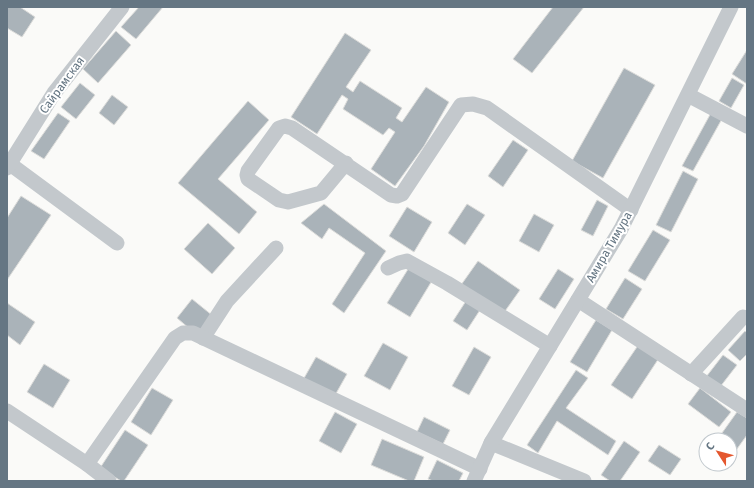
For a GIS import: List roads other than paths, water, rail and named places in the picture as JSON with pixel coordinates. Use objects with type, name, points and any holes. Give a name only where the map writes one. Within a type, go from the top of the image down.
[{"type":"street","name":"Сайрамская","points":[[8,166],[54,93],[122,7]]},
{"type":"street","name":"Амира Тимура","points":[[477,475],[491,443],[621,229],[732,7]]},
{"type":"street","points":[[688,95],[747,126]]},
{"type":"street","points":[[346,163],[321,193],[288,202],[279,200],[248,178],[247,175],[248,171],[279,128],[285,126],[292,128],[346,163],[392,195],[397,196],[402,194],[461,105],[473,104],[487,108],[631,210]]},
{"type":"street","points":[[8,166],[117,243]]},
{"type":"street","points":[[203,338],[227,301],[276,248]]},
{"type":"street","points":[[388,268],[407,261],[447,283],[550,346]]},
{"type":"street","points":[[578,300],[747,410]]},
{"type":"street","points":[[691,374],[743,317]]},
{"type":"street","points":[[87,464],[175,338],[183,333],[193,333],[477,475]]},
{"type":"street","points":[[7,411],[87,464],[109,481]]},
{"type":"street","points":[[491,443],[584,481]]}]
